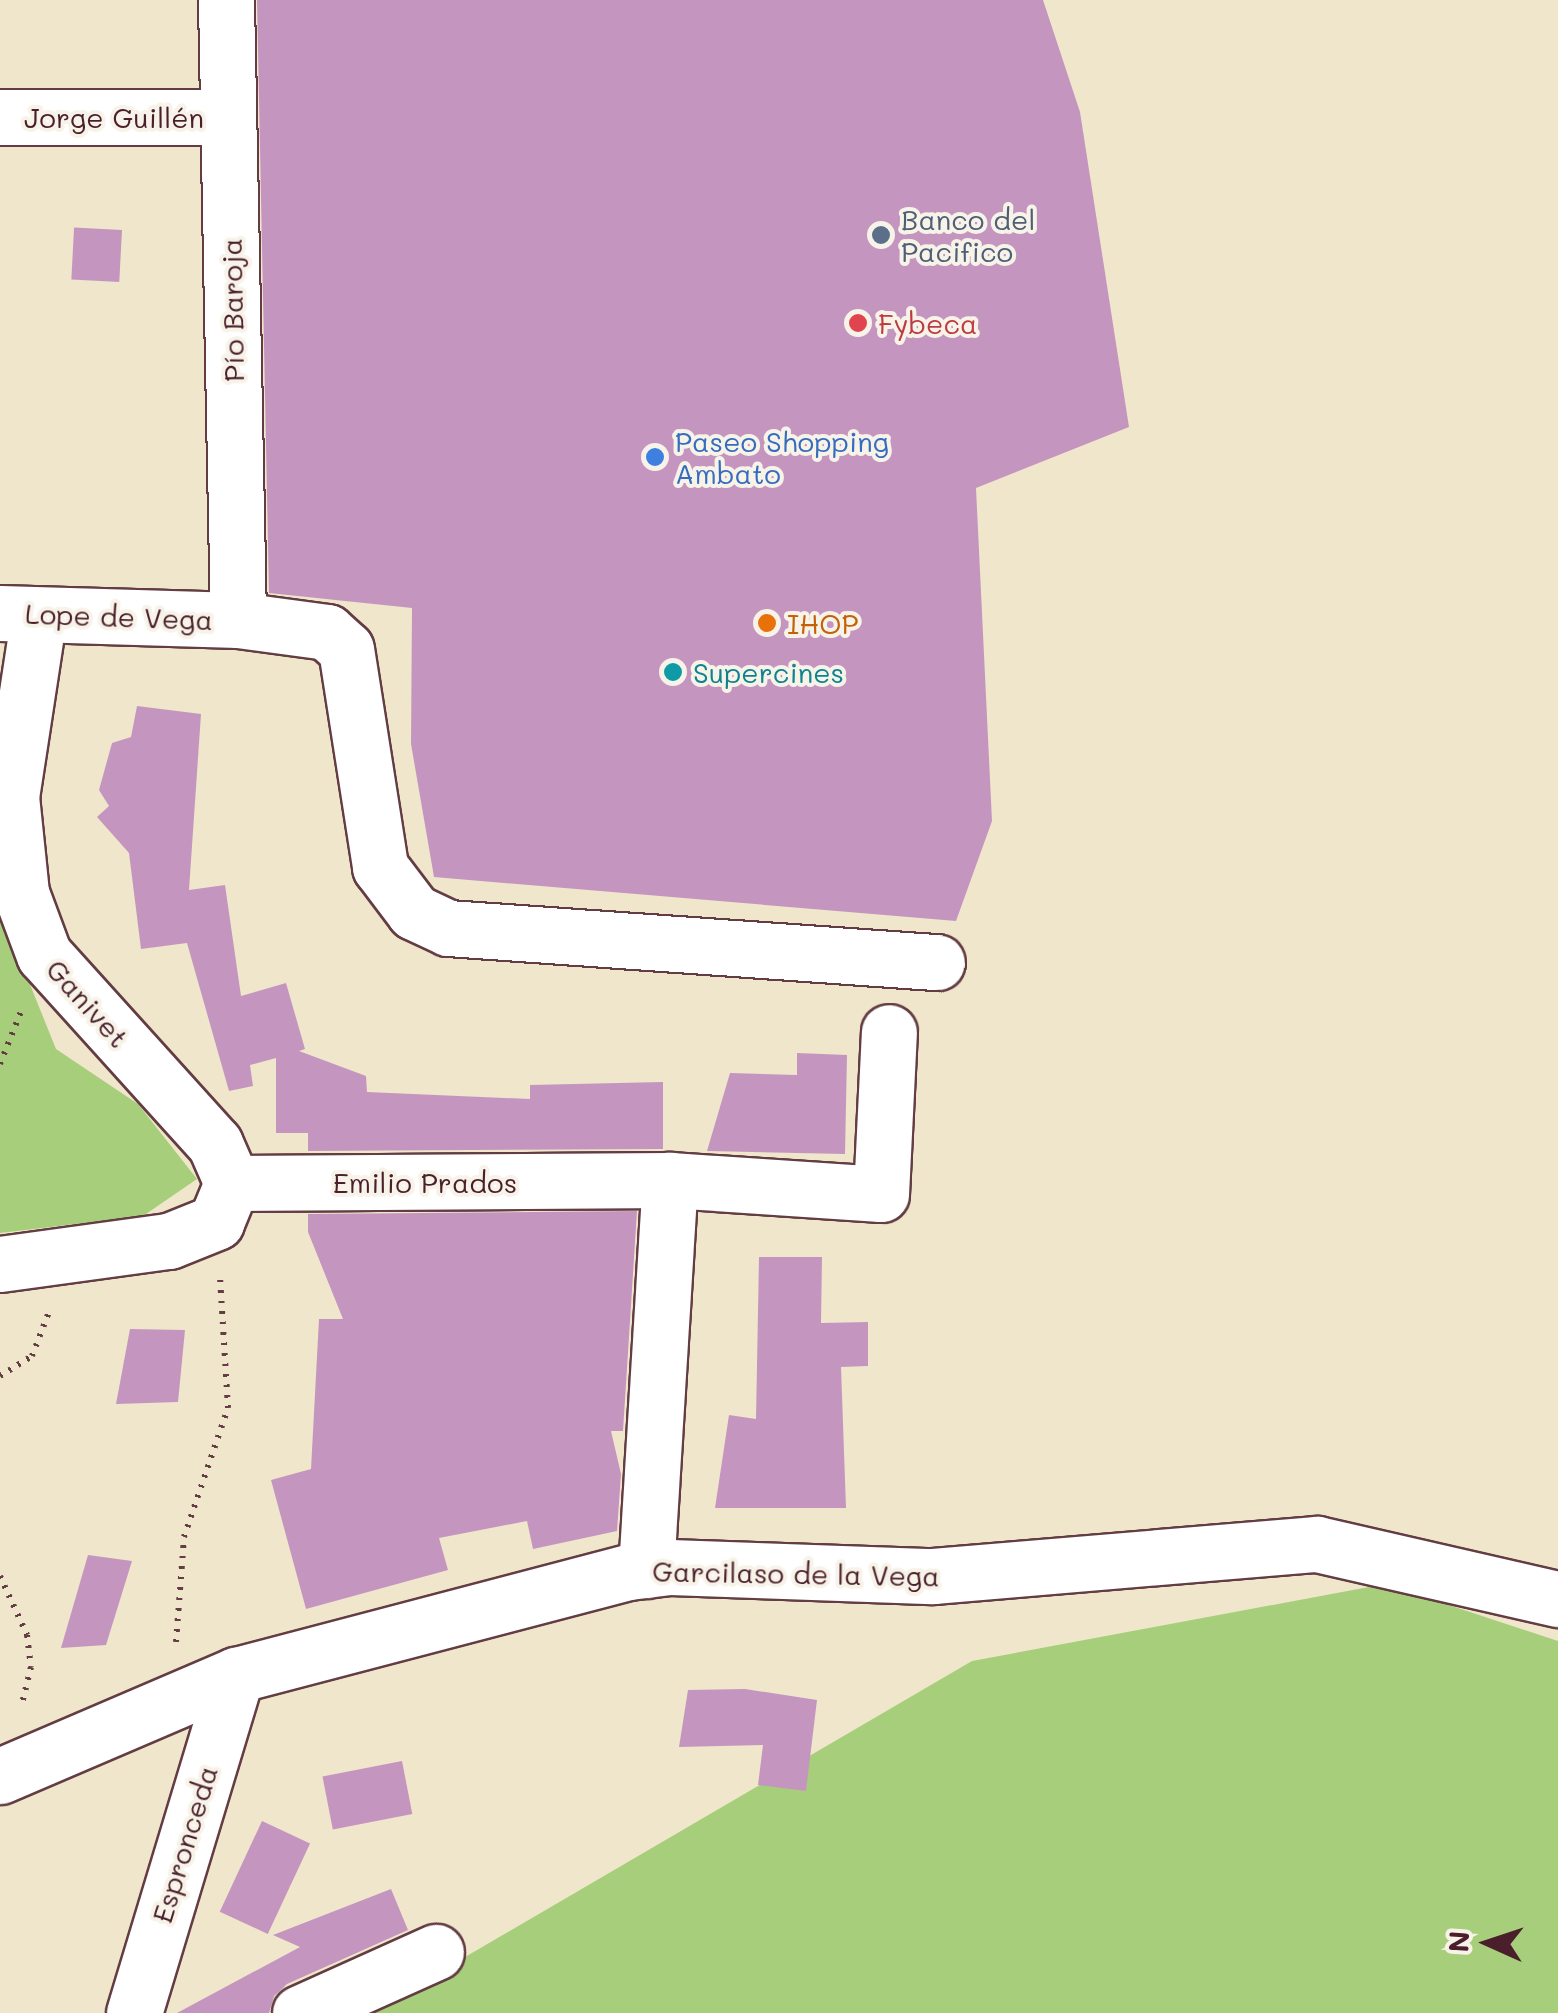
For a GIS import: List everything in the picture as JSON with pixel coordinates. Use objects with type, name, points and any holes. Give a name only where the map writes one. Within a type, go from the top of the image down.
[{"type":"street","name":"Pío Baroja","points":[[226,0],[238,620]]},
{"type":"street","name":"Jorge Guillén","points":[[0,117],[228,117]]},
{"type":"street","name":"Lope de Vega","points":[[20,614],[238,620],[327,632],[346,649],[380,867],[414,912],[448,928],[938,962]]},
{"type":"street","name":"Ganivet","points":[[20,614],[10,797],[20,892],[44,955],[215,1144],[224,1203]]},
{"type":"street","name":"Emilio Prados","points":[[0,1264],[120,1251],[224,1203],[670,1180],[881,1194],[889,1032]]},
{"type":"street","points":[[646,1570],[670,1180]]},
{"type":"street","name":"Garcilaso de la Vega","points":[[0,1776],[236,1675],[646,1570],[933,1576],[1318,1544],[1558,1599]]},
{"type":"street","name":"Espronceda","points":[[134,2013],[236,1675]]},
{"type":"street","points":[[300,2013],[436,1952]]},
{"type":"path","points":[[173,1701],[184,1537],[228,1408],[224,1203]]},
{"type":"path","points":[[0,1376],[32,1356],[48,1322]]},
{"type":"path","points":[[0,1576],[27,1634],[31,1667],[22,1702]]},
{"type":"green space","points":[[0,910],[56,1049],[138,1104],[197,1179],[143,1216],[0,1233]]},
{"type":"green space","points":[[1385,1584],[1558,1641],[1558,2013],[321,2013],[448,1967],[972,1661]]},
{"type":"building","name":"Paseo Shopping Ambato","points":[[257,0],[1043,0],[1080,112],[1129,427],[976,488],[992,821],[956,921],[434,877],[411,744],[412,608],[269,593]]},
{"type":"building","points":[[74,227],[122,230],[119,282],[71,279]]},
{"type":"building","points":[[137,706],[201,714],[189,890],[225,885],[241,996],[286,983],[305,1049],[299,1051],[366,1076],[367,1092],[530,1099],[530,1085],[663,1082],[663,1149],[308,1151],[308,1133],[276,1133],[276,1058],[250,1065],[253,1086],[229,1091],[187,943],[141,949],[129,853],[97,817],[109,806],[99,790],[112,743],[131,737]]},
{"type":"building","points":[[797,1053],[847,1055],[845,1154],[707,1151],[730,1073],[797,1075]]},
{"type":"building","points":[[637,1211],[623,1431],[611,1431],[621,1474],[617,1531],[533,1549],[527,1521],[439,1538],[448,1570],[306,1609],[271,1480],[311,1469],[319,1319],[343,1319],[308,1232],[308,1214]]},
{"type":"building","points":[[759,1257],[822,1257],[821,1323],[868,1322],[868,1366],[841,1367],[846,1508],[715,1508],[729,1415],[756,1419]]},
{"type":"building","points":[[130,1329],[185,1330],[178,1402],[116,1404]]},
{"type":"building","points":[[88,1555],[132,1561],[106,1645],[61,1648]]},
{"type":"building","points":[[745,1689],[817,1700],[806,1791],[758,1785],[763,1745],[679,1747],[688,1690]]},
{"type":"building","points":[[402,1761],[412,1814],[333,1829],[322,1776]]},
{"type":"building","points":[[262,1821],[310,1843],[268,1934],[220,1912]]},
{"type":"building","points":[[391,1889],[408,1930],[287,1984],[274,1996],[269,2013],[177,2013],[300,1947],[273,1935]]},
{"type":"place","name":"Banco del Pacifico","points":[[881,235]]},
{"type":"place","name":"Fybeca","points":[[858,323]]},
{"type":"place","name":"Paseo Shopping Ambato","points":[[655,457]]},
{"type":"place","name":"IHOP","points":[[767,623]]},
{"type":"place","name":"Supercines","points":[[673,672]]}]
